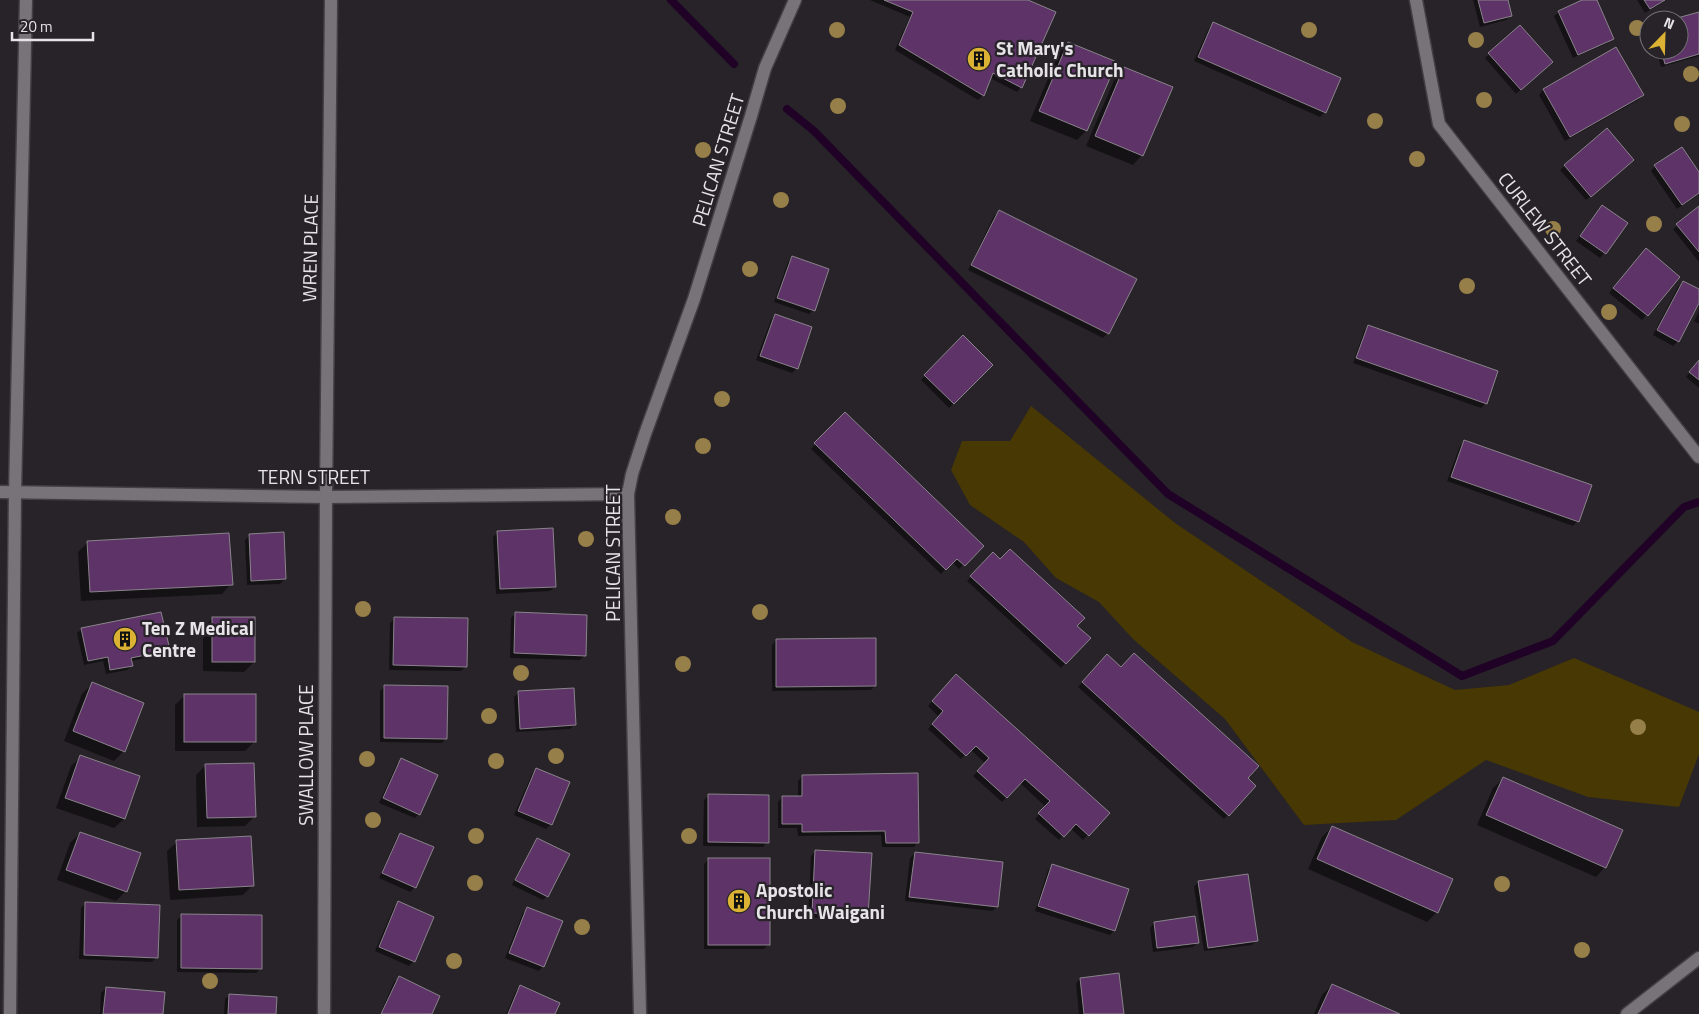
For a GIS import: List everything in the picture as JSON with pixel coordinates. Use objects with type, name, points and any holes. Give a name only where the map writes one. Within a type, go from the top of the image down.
[{"type":"street","points":[[10,1014],[15,493],[26,0]]},
{"type":"street","name":"WREN PLACE","points":[[326,497],[331,0]]},
{"type":"street","name":"PELICAN STREET","points":[[640,1014],[628,494],[632,474],[645,434],[694,299],[752,116],[765,68],[795,0]]},
{"type":"street","name":"CURLEW STREET","points":[[1416,0],[1439,124],[1699,457]]},
{"type":"street","name":"TERN STREET","points":[[0,492],[326,497],[628,494]]},
{"type":"street","name":"SWALLOW PLACE","points":[[324,1014],[326,497]]},
{"type":"street","points":[[1627,1014],[1699,958]]},
{"type":"shaded area","points":[[1031,406],[1175,523],[1352,642],[1455,690],[1509,685],[1574,658],[1699,712],[1699,754],[1679,807],[1588,797],[1486,760],[1396,820],[1304,825],[1225,719],[1133,639],[1099,602],[1056,578],[1024,542],[970,505],[951,470],[962,441],[1010,441]]},
{"type":"building","name":"St Mary's Catholic Church","points":[[884,0],[1028,0],[1056,12],[1022,88],[993,73],[984,96],[899,45],[913,12]]},
{"type":"building","points":[[1478,0],[1508,0],[1512,16],[1484,23]]},
{"type":"building","points":[[1582,0],[1597,0],[1614,39],[1578,55],[1558,11]]},
{"type":"building","points":[[1644,0],[1665,0],[1650,9]]},
{"type":"building","points":[[1699,12],[1699,54],[1689,57],[1689,15]]},
{"type":"building","points":[[1213,22],[1341,78],[1326,113],[1198,57]]},
{"type":"building","points":[[1520,25],[1553,62],[1521,90],[1488,53]]},
{"type":"building","points":[[1068,42],[1117,62],[1087,131],[1039,111]]},
{"type":"building","points":[[1616,47],[1644,95],[1570,137],[1543,89]]},
{"type":"building","points":[[1664,60],[1679,60],[1665,64]]},
{"type":"building","points":[[1124,67],[1173,87],[1143,156],[1095,136]]},
{"type":"building","points":[[1607,128],[1634,160],[1591,197],[1564,165]]},
{"type":"building","points":[[1682,147],[1699,172],[1699,193],[1682,205],[1654,165]]},
{"type":"building","points":[[1602,205],[1628,223],[1606,254],[1580,236]]},
{"type":"building","points":[[1699,206],[1699,252],[1676,224]]},
{"type":"building","points":[[999,210],[1137,279],[1109,334],[971,265]]},
{"type":"building","points":[[1646,248],[1680,277],[1648,316],[1613,288]]},
{"type":"building","points":[[792,256],[829,269],[815,311],[777,298]]},
{"type":"building","points":[[1683,281],[1699,289],[1699,303],[1679,342],[1657,330]]},
{"type":"building","points":[[775,314],[812,327],[798,369],[760,356]]},
{"type":"building","points":[[1368,325],[1498,371],[1487,404],[1356,358]]},
{"type":"building","points":[[963,335],[993,365],[954,404],[924,375]]},
{"type":"building","points":[[1699,360],[1699,380],[1689,372]]},
{"type":"building","points":[[845,412],[984,546],[965,566],[957,559],[946,570],[814,443]]},
{"type":"building","points":[[1464,440],[1592,485],[1579,522],[1451,477]]},
{"type":"building","points":[[553,528],[556,587],[500,589],[497,531]]},
{"type":"building","points":[[284,532],[286,579],[251,581],[249,534]]},
{"type":"building","points":[[229,533],[233,585],[90,592],[87,541]]},
{"type":"building","points":[[1010,549],[1085,618],[1077,626],[1091,638],[1066,664],[970,576],[993,552],[1000,559]]},
{"type":"building","name":"Ten Z Medical Centre","points":[[161,612],[170,650],[131,658],[133,666],[110,670],[108,657],[88,661],[81,628]]},
{"type":"building","points":[[515,612],[587,615],[586,656],[514,653]]},
{"type":"building","points":[[212,617],[255,617],[255,662],[212,662]]},
{"type":"building","points":[[394,617],[468,618],[467,667],[393,665]]},
{"type":"building","points":[[876,638],[876,686],[776,687],[776,639]]},
{"type":"building","points":[[1134,653],[1259,766],[1248,778],[1256,786],[1229,816],[1082,682],[1107,654],[1121,667]]},
{"type":"building","points":[[956,674],[1110,813],[1089,836],[1076,824],[1064,837],[1038,813],[1050,801],[1025,779],[1007,798],[977,771],[989,758],[976,746],[966,756],[932,724],[943,711],[932,701]]},
{"type":"building","points":[[92,682],[144,703],[125,752],[73,731]]},
{"type":"building","points":[[384,685],[448,686],[447,739],[384,738]]},
{"type":"building","points":[[574,688],[576,725],[520,729],[518,691]]},
{"type":"building","points":[[184,694],[256,694],[256,742],[184,742]]},
{"type":"building","points":[[80,755],[140,776],[125,819],[65,798]]},
{"type":"building","points":[[401,758],[438,775],[420,815],[383,798]]},
{"type":"building","points":[[254,763],[256,817],[207,818],[205,764]]},
{"type":"building","points":[[536,768],[570,782],[552,825],[518,811]]},
{"type":"building","points":[[918,773],[919,843],[886,843],[885,831],[802,832],[802,824],[782,824],[782,796],[802,796],[802,775]]},
{"type":"building","points":[[1503,777],[1623,830],[1606,868],[1486,815]]},
{"type":"building","points":[[708,794],[769,795],[769,843],[708,842]]},
{"type":"building","points":[[1332,826],[1453,879],[1438,913],[1317,859]]},
{"type":"building","points":[[80,832],[141,853],[127,892],[66,870]]},
{"type":"building","points":[[400,833],[434,847],[416,888],[382,873]]},
{"type":"building","points":[[251,836],[254,886],[179,890],[176,840]]},
{"type":"building","points":[[537,838],[570,854],[548,897],[515,880]]},
{"type":"building","points":[[815,850],[872,853],[868,916],[812,913]]},
{"type":"building","points":[[915,852],[1003,862],[998,907],[909,897]]},
{"type":"building","name":"Apostolic Church Waigani","points":[[708,858],[770,858],[770,945],[708,945]]},
{"type":"building","points":[[1052,864],[1129,889],[1115,931],[1038,906]]},
{"type":"building","points":[[1248,874],[1258,941],[1208,948],[1198,881]]},
{"type":"building","points":[[398,901],[434,917],[415,962],[379,947]]},
{"type":"building","points":[[85,902],[160,905],[158,958],[84,955]]},
{"type":"building","points":[[527,907],[563,921],[544,967],[509,953]]},
{"type":"building","points":[[181,914],[262,915],[262,969],[181,968]]},
{"type":"building","points":[[1195,916],[1199,943],[1157,948],[1154,922]]},
{"type":"building","points":[[1119,973],[1124,1014],[1084,1014],[1080,978]]},
{"type":"building","points":[[399,976],[440,996],[432,1014],[381,1014]]},
{"type":"building","points":[[1332,984],[1400,1014],[1318,1014]]},
{"type":"building","points":[[520,985],[560,1003],[555,1014],[508,1014]]},
{"type":"building","points":[[106,987],[165,992],[163,1014],[103,1014]]},
{"type":"building","points":[[229,994],[277,997],[276,1014],[228,1014]]},
{"type":"waterway","points":[[671,0],[734,64]]},
{"type":"waterway","points":[[787,109],[814,131],[1168,494],[1462,676],[1553,641],[1684,507],[1699,502]]},
{"type":"place","name":"St Mary's Catholic Church","points":[[979,59]]},
{"type":"place","name":"Ten Z Medical Centre","points":[[125,639]]},
{"type":"place","name":"Apostolic Church Waigani","points":[[739,901]]}]
